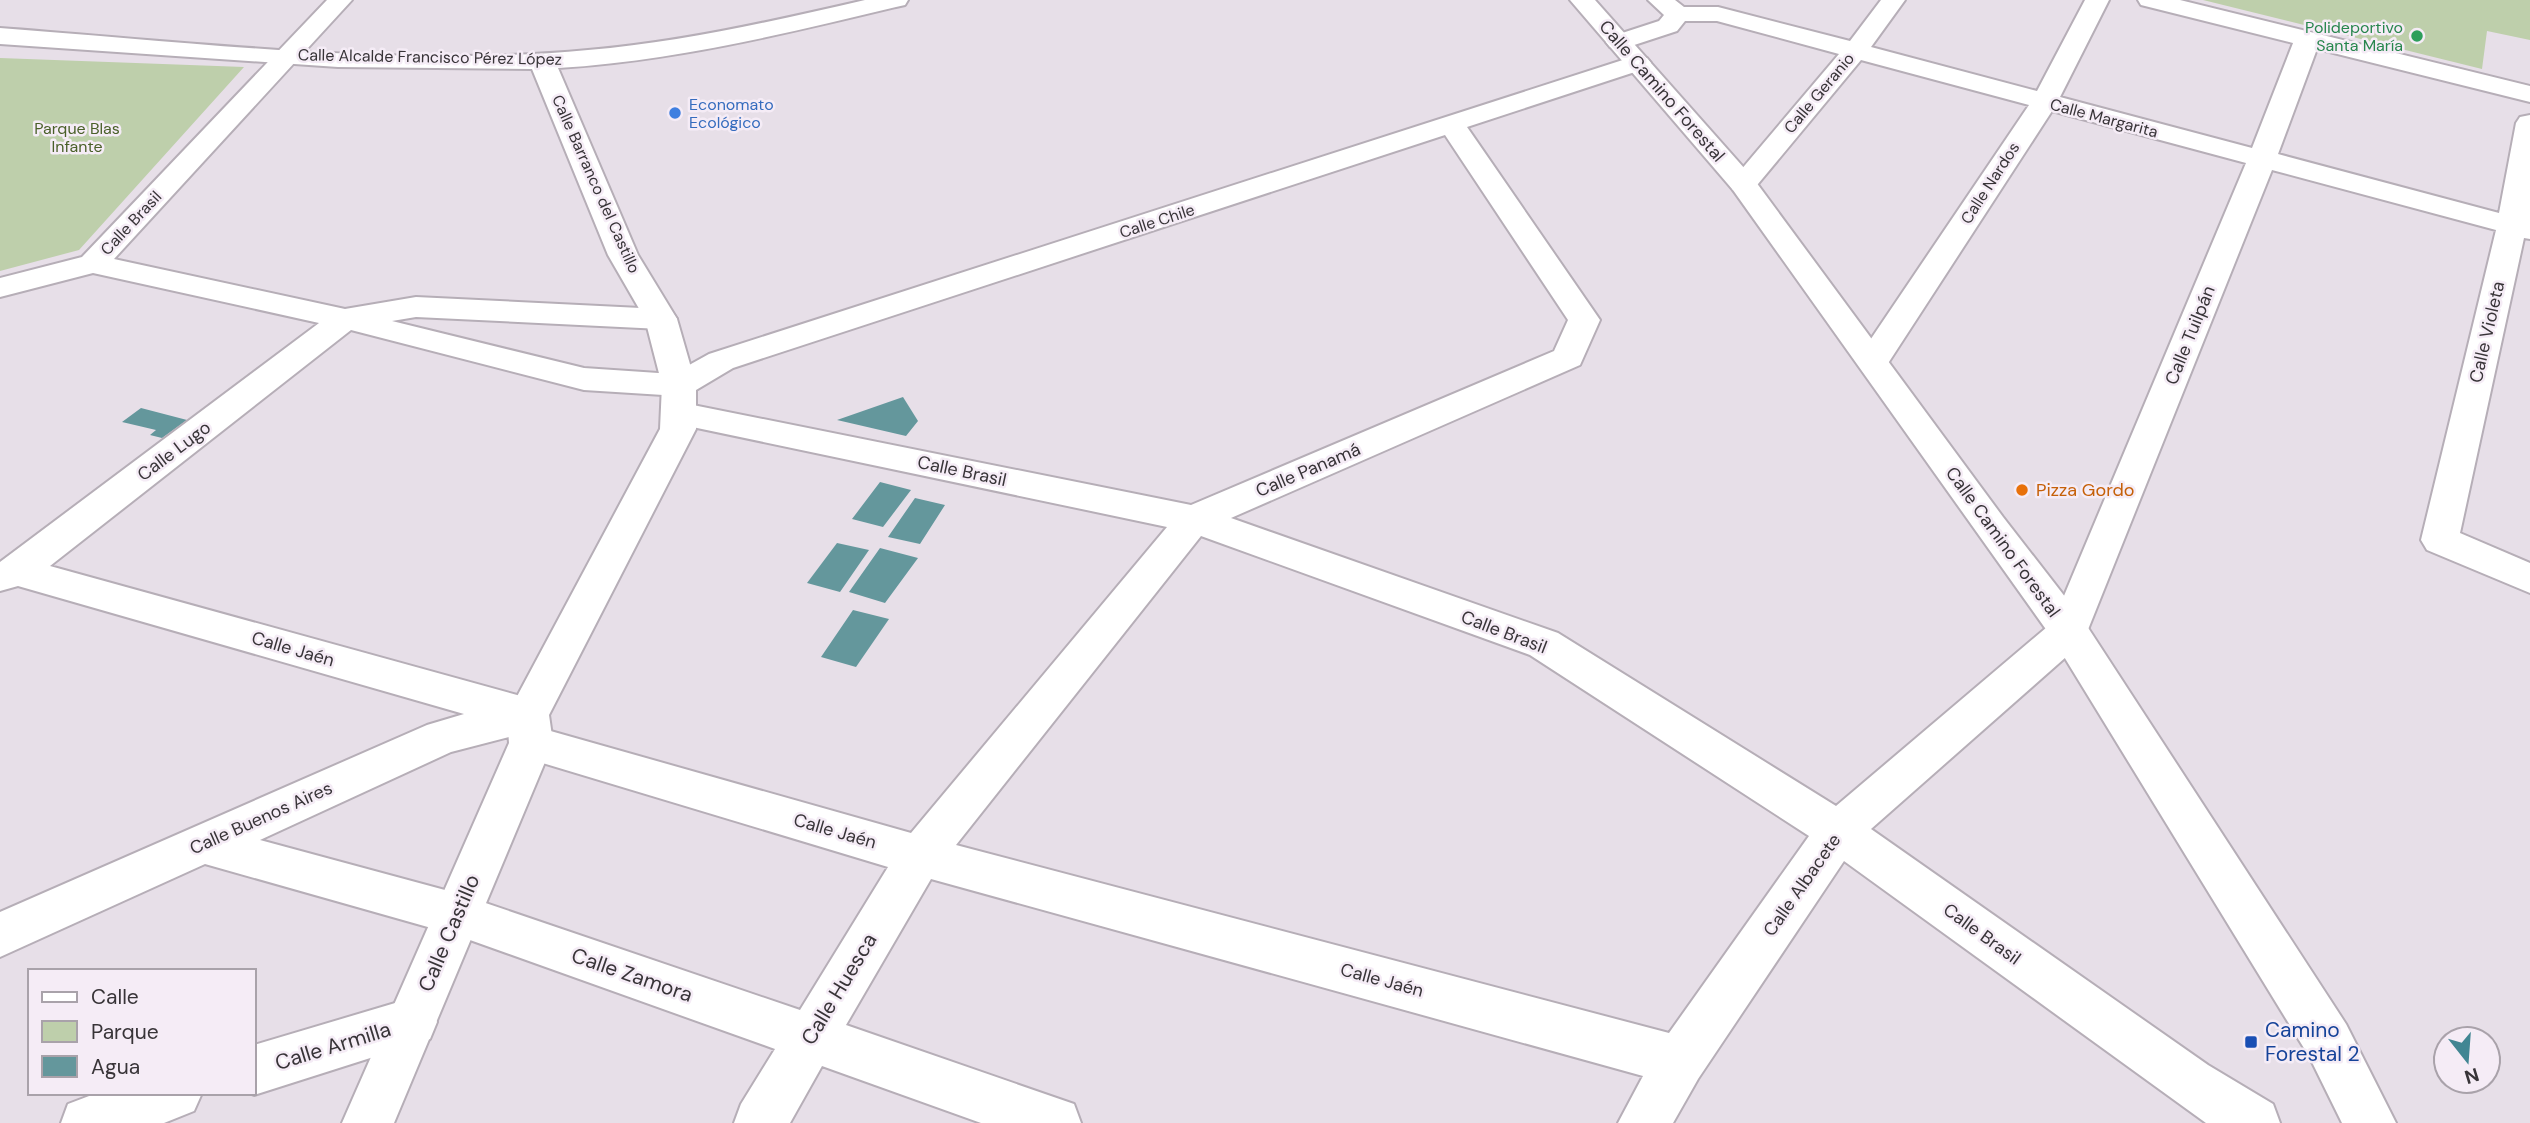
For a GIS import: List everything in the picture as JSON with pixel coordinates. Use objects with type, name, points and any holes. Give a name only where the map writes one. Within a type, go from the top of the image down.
[{"type":"street","name":"Calle Brasil","points":[[93,264],[340,0]]},
{"type":"street","name":"Calle Alcalde Francisco Pérez López","points":[[0,36],[289,55],[542,61],[633,52],[755,33],[896,0]]},
{"type":"street","name":"Calle Camino Forestal","points":[[1582,0],[1743,184],[1873,360],[1990,527],[2069,631],[2328,1041],[2370,1123]]},
{"type":"street","name":"Calle Geranio","points":[[1743,184],[1856,50],[1893,0]]},
{"type":"street","name":"Calle Nardos","points":[[1873,360],[2044,102],[2097,0]]},
{"type":"street","points":[[2150,0],[2530,94]]},
{"type":"street","name":"Calle Margarita","points":[[1628,52],[1668,26],[1671,4],[1718,13],[2521,227]]},
{"type":"street","name":"Calle Tuilpán","points":[[2069,631],[2262,159],[2308,38]]},
{"type":"street","name":"Calle Chile","points":[[679,399],[721,361],[1452,125],[1628,52]]},
{"type":"street","name":"Calle Barranco del Castillo","points":[[542,61],[623,255],[661,319],[679,399]]},
{"type":"street","name":"Calle Violeta","points":[[2530,123],[2521,227],[2440,540],[2530,579]]},
{"type":"street","name":"Calle Panamá","points":[[920,856],[1194,519],[1568,358],[1584,320],[1452,125]]},
{"type":"street","name":"Calle Brasil","points":[[93,264],[345,319],[584,379],[1194,519],[1544,644],[1838,831],[2190,1083],[2254,1123]]},
{"type":"street","points":[[0,288],[93,264]]},
{"type":"street","name":"Calle Brasil","points":[[345,319],[416,307],[661,319]]},
{"type":"street","name":"Calle Lugo","points":[[8,574],[345,319]]},
{"type":"street","name":"Calle Castillo","points":[[368,1123],[456,914],[529,729],[678,429],[679,399]]},
{"type":"street","name":"Calle Jaén","points":[[8,574],[529,729],[920,856],[1679,1060]]},
{"type":"street","name":"Calle Albacete","points":[[1644,1123],[1679,1060],[1838,831],[2069,631]]},
{"type":"street","name":"Calle Buenos Aires","points":[[0,935],[442,737],[529,729]]},
{"type":"street","name":"Calle Zamora","points":[[203,844],[456,914],[1055,1123]]},
{"type":"street","name":"Calle Huesca","points":[[760,1123],[809,1037],[920,856]]},
{"type":"street","name":"Calle Armilla","points":[[256,1069],[412,1021]]},
{"type":"street","points":[[87,1123],[170,1095]]},
{"type":"green space","name":"Polideportivo Santa María","points":[[2203,0],[2530,0],[2530,40],[2487,31],[2482,69]]},
{"type":"green space","name":"Parque Blas Infante","points":[[0,58],[244,67],[79,250],[0,271]]},
{"type":"water","points":[[903,397],[918,421],[906,436],[837,420]]},
{"type":"water","points":[[141,408],[187,420],[162,438],[150,435],[156,430],[122,422]]},
{"type":"water","points":[[880,482],[911,490],[883,527],[852,519]]},
{"type":"water","points":[[915,498],[945,505],[920,544],[888,537]]},
{"type":"water","points":[[837,543],[869,550],[840,592],[807,583]]},
{"type":"water","points":[[880,548],[918,558],[885,603],[849,592]]},
{"type":"water","points":[[853,610],[889,619],[856,667],[821,657]]},
{"type":"place","name":"Polideportivo Santa María","points":[[2417,36]]},
{"type":"place","name":"Economato Ecológico","points":[[675,113]]},
{"type":"place","name":"Pizza Gordo","points":[[2022,490]]},
{"type":"place","name":"Camino Forestal 2","points":[[2251,1042]]}]
